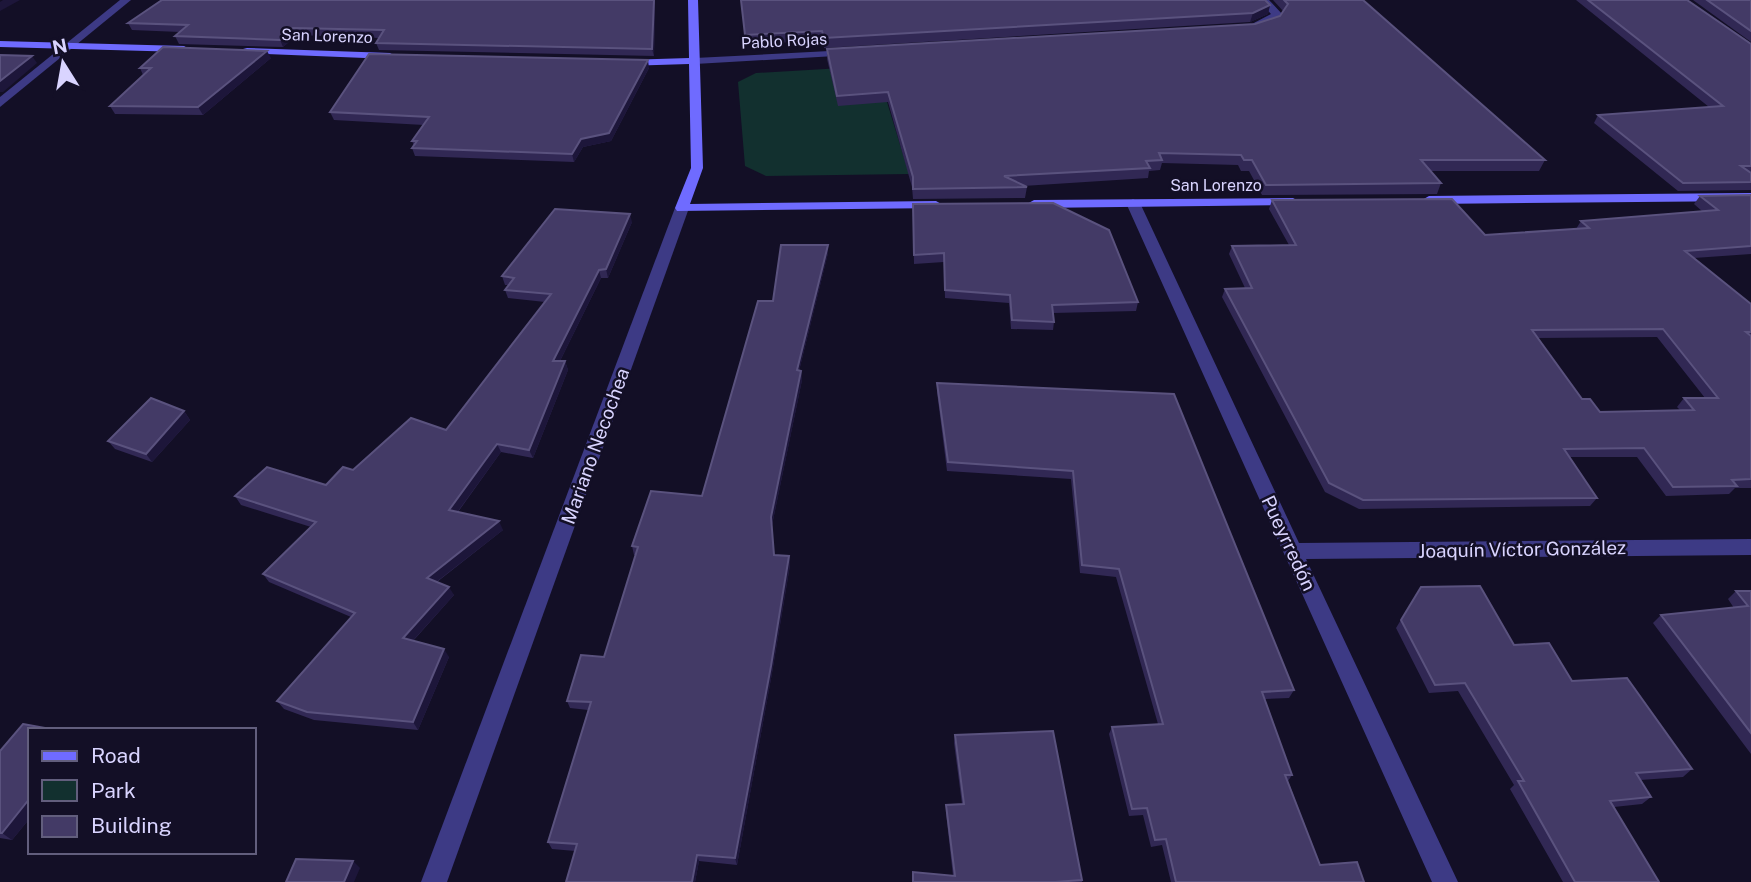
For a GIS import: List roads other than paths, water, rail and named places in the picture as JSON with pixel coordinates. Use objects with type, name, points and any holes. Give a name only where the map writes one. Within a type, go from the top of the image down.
[{"type":"main road","name":"Mariano Necochea","points":[[682,208],[697,168],[693,0]]},
{"type":"main road","points":[[0,44],[191,50]]},
{"type":"main road","name":"San Lorenzo","points":[[233,51],[401,56]]},
{"type":"main road","points":[[610,63],[695,61]]},
{"type":"main road","points":[[1416,200],[1751,197]]},
{"type":"main road","name":"San Lorenzo","points":[[1020,204],[1304,202]]},
{"type":"main road","points":[[682,208],[953,205]]},
{"type":"street","points":[[0,103],[126,0]]},
{"type":"street","points":[[1238,29],[1252,28],[1272,21],[1278,15],[1263,0]]},
{"type":"street","name":"Pablo Rojas","points":[[695,61],[864,52]]},
{"type":"street","name":"Pueyrredón","points":[[1133,203],[1445,882]]},
{"type":"street","name":"Mariano Necochea","points":[[434,882],[682,208]]},
{"type":"street","name":"Joaquín Víctor González","points":[[1293,551],[1751,547]]}]
